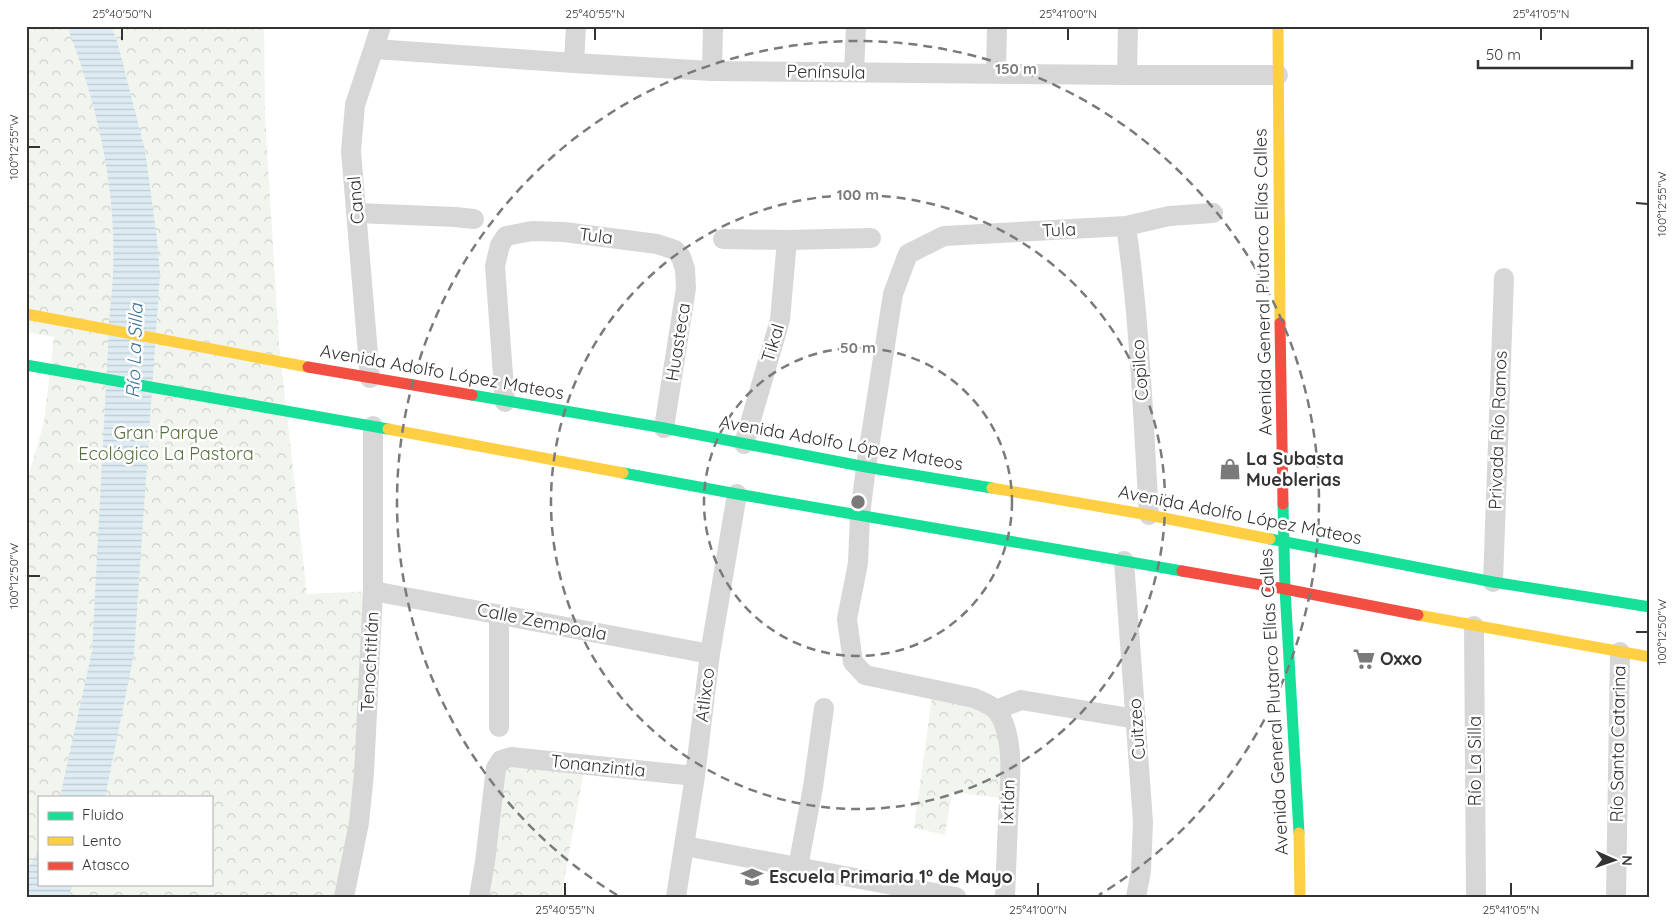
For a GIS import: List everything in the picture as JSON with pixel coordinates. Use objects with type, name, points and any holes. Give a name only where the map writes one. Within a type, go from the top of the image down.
[{"type":"main road","name":"Avenida General Plutarco Elías Calles","points":[[1278,26],[1284,589],[1300,841],[1300,897]]},
{"type":"main road","name":"Avenida Adolfo López Mateos","points":[[26,314],[339,373],[664,428],[866,467],[1149,515],[1493,582],[1650,607]]},
{"type":"main road","points":[[26,365],[373,426],[737,494],[1284,589],[1474,626],[1650,657]]},
{"type":"street","name":"Canal","points":[[370,378],[351,151],[355,105],[381,26]]},
{"type":"street","points":[[574,63],[576,26]]},
{"type":"street","points":[[712,70],[713,26]]},
{"type":"street","points":[[854,72],[856,26]]},
{"type":"street","points":[[996,73],[997,26]]},
{"type":"street","points":[[1127,75],[1128,26]]},
{"type":"street","name":"Península","points":[[374,49],[574,63],[712,70],[1278,75]]},
{"type":"street","points":[[357,213],[474,219]]},
{"type":"street","name":"Tula","points":[[866,467],[893,294],[908,254],[944,236],[1126,226],[1169,216],[1212,213]]},
{"type":"street","name":"Copilco","points":[[1126,226],[1137,331],[1149,515]]},
{"type":"street","name":"Tula","points":[[505,402],[495,266],[500,245],[506,236],[532,231],[564,232],[657,244],[675,250],[681,258]]},
{"type":"street","points":[[723,239],[871,238]]},
{"type":"street","name":"Tikal","points":[[744,444],[780,320],[787,240]]},
{"type":"street","name":"Huasteca","points":[[664,428],[685,302],[686,277],[681,258]]},
{"type":"street","name":"Privada Río Ramos","points":[[1493,582],[1504,278]]},
{"type":"street","name":"Tenochtitlán","points":[[344,897],[359,823],[362,789],[373,590],[373,426]]},
{"type":"street","points":[[866,467],[860,515],[858,563],[847,619],[853,662],[865,675],[974,698],[996,710],[1021,700],[1136,719]]},
{"type":"street","name":"Atlixco","points":[[676,897],[695,776],[710,654],[737,494]]},
{"type":"street","name":"Cuitzeo","points":[[1124,561],[1143,822],[1141,871],[1136,897]]},
{"type":"street","name":"Calle Zempoala","points":[[373,590],[710,654]]},
{"type":"street","points":[[499,615],[499,727]]},
{"type":"street","name":"Río La Silla","points":[[1474,626],[1476,897]]},
{"type":"street","name":"Río Santa Catarina","points":[[1616,897],[1620,652]]},
{"type":"street","points":[[798,867],[813,787],[824,708]]},
{"type":"street","name":"Ixtlán","points":[[996,710],[1007,734],[1009,747],[1010,770],[1005,897]]},
{"type":"street","name":"Tonanzintla","points":[[479,897],[496,768],[501,760],[511,757],[695,776]]},
{"type":"street","points":[[685,846],[934,895],[956,897]]},
{"type":"green space","name":"Gran Parque Ecológico La Pastora","points":[[26,26],[264,26],[265,116],[279,344],[307,594],[373,591],[344,897],[26,897],[26,485],[44,422],[54,337],[26,332]]},
{"type":"green space","points":[[933,689],[996,710],[1008,799],[952,792],[945,835],[914,828]]},
{"type":"green space","points":[[501,760],[585,765],[561,897],[478,897]]},
{"type":"water","points":[[67,26],[111,26],[117,41],[145,150],[160,273],[134,654],[105,796],[60,796],[92,651],[113,274],[111,202],[106,166],[99,130]]},
{"type":"water","points":[[38,852],[38,886],[73,886],[67,897],[26,897],[26,871]]},
{"type":"traffic: fast","points":[[26,365],[388,429]]},
{"type":"traffic: fast","points":[[472,395],[664,428],[866,467],[992,488]]},
{"type":"traffic: fast","points":[[623,473],[1182,571]]},
{"type":"traffic: fast","points":[[1283,504],[1285,589],[1299,833]]},
{"type":"traffic: fast","points":[[1270,539],[1493,582],[1650,607]]},
{"type":"traffic: slow","points":[[1278,26],[1280,323]]},
{"type":"traffic: slow","points":[[26,314],[308,367]]},
{"type":"traffic: slow","points":[[388,429],[623,473]]},
{"type":"traffic: slow","points":[[992,488],[1149,515],[1270,539]]},
{"type":"traffic: slow","points":[[1418,615],[1650,657]]},
{"type":"traffic: slow","points":[[1299,833],[1300,897]]},
{"type":"traffic: jam","points":[[1280,323],[1283,504]]},
{"type":"traffic: jam","points":[[308,367],[472,395]]},
{"type":"traffic: jam","points":[[1182,571],[1418,615]]},
{"type":"place","name":"La Subasta Mueblerias","points":[[1230,469]]},
{"type":"place","name":"Oxxo","points":[[1364,659]]},
{"type":"place","name":"Escuela Primaria 1° de Mayo","points":[[752,877]]}]
